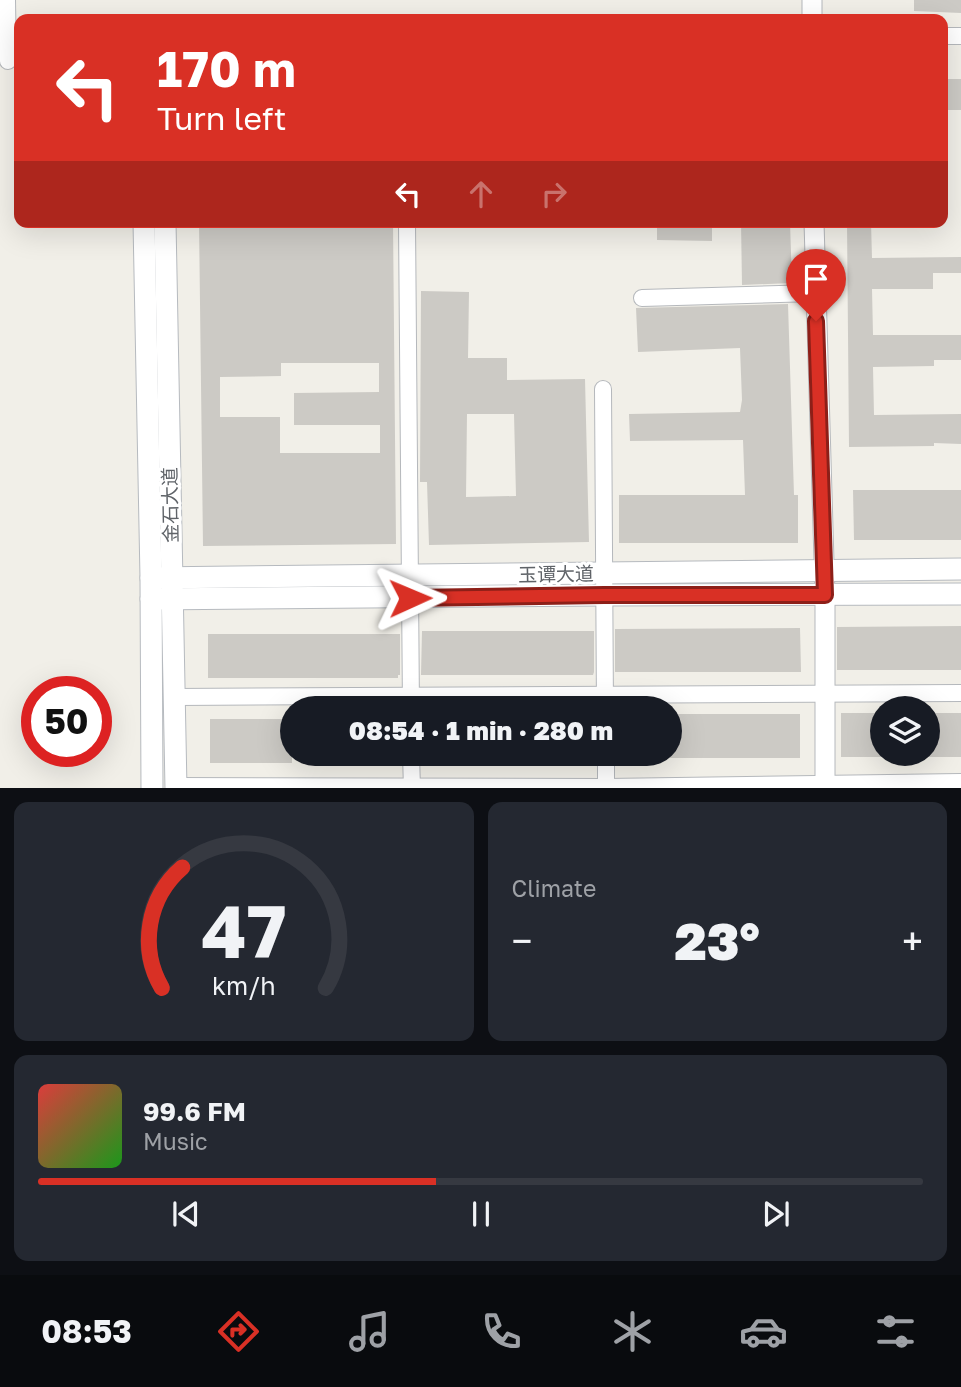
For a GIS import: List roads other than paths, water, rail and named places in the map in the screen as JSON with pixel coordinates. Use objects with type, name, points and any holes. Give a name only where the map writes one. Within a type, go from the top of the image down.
[{"type":"main road","name":"金石大道","points":[[144,228],[162,588],[175,697],[176,787]]},
{"type":"main road","name":"金石大道","points":[[152,788],[162,588],[165,228]]},
{"type":"main road","name":"玉谭大道","points":[[162,588],[410,598],[824,572],[961,569]]},
{"type":"main road","name":"玉谭大道","points":[[162,588],[410,577],[825,595],[961,594]]},
{"type":"street","points":[[7,0],[9,62]]},
{"type":"street","points":[[407,228],[411,696]]},
{"type":"street","points":[[814,228],[825,595],[825,785]]},
{"type":"street","points":[[642,298],[815,293]]},
{"type":"street","points":[[603,389],[605,696]]},
{"type":"street","points":[[682,699],[961,693]]},
{"type":"street","points":[[175,697],[280,700]]},
{"type":"street","points":[[411,766],[412,788]]},
{"type":"street","points":[[606,766],[606,788]]},
{"type":"street","points":[[176,787],[606,788],[961,782]]}]
